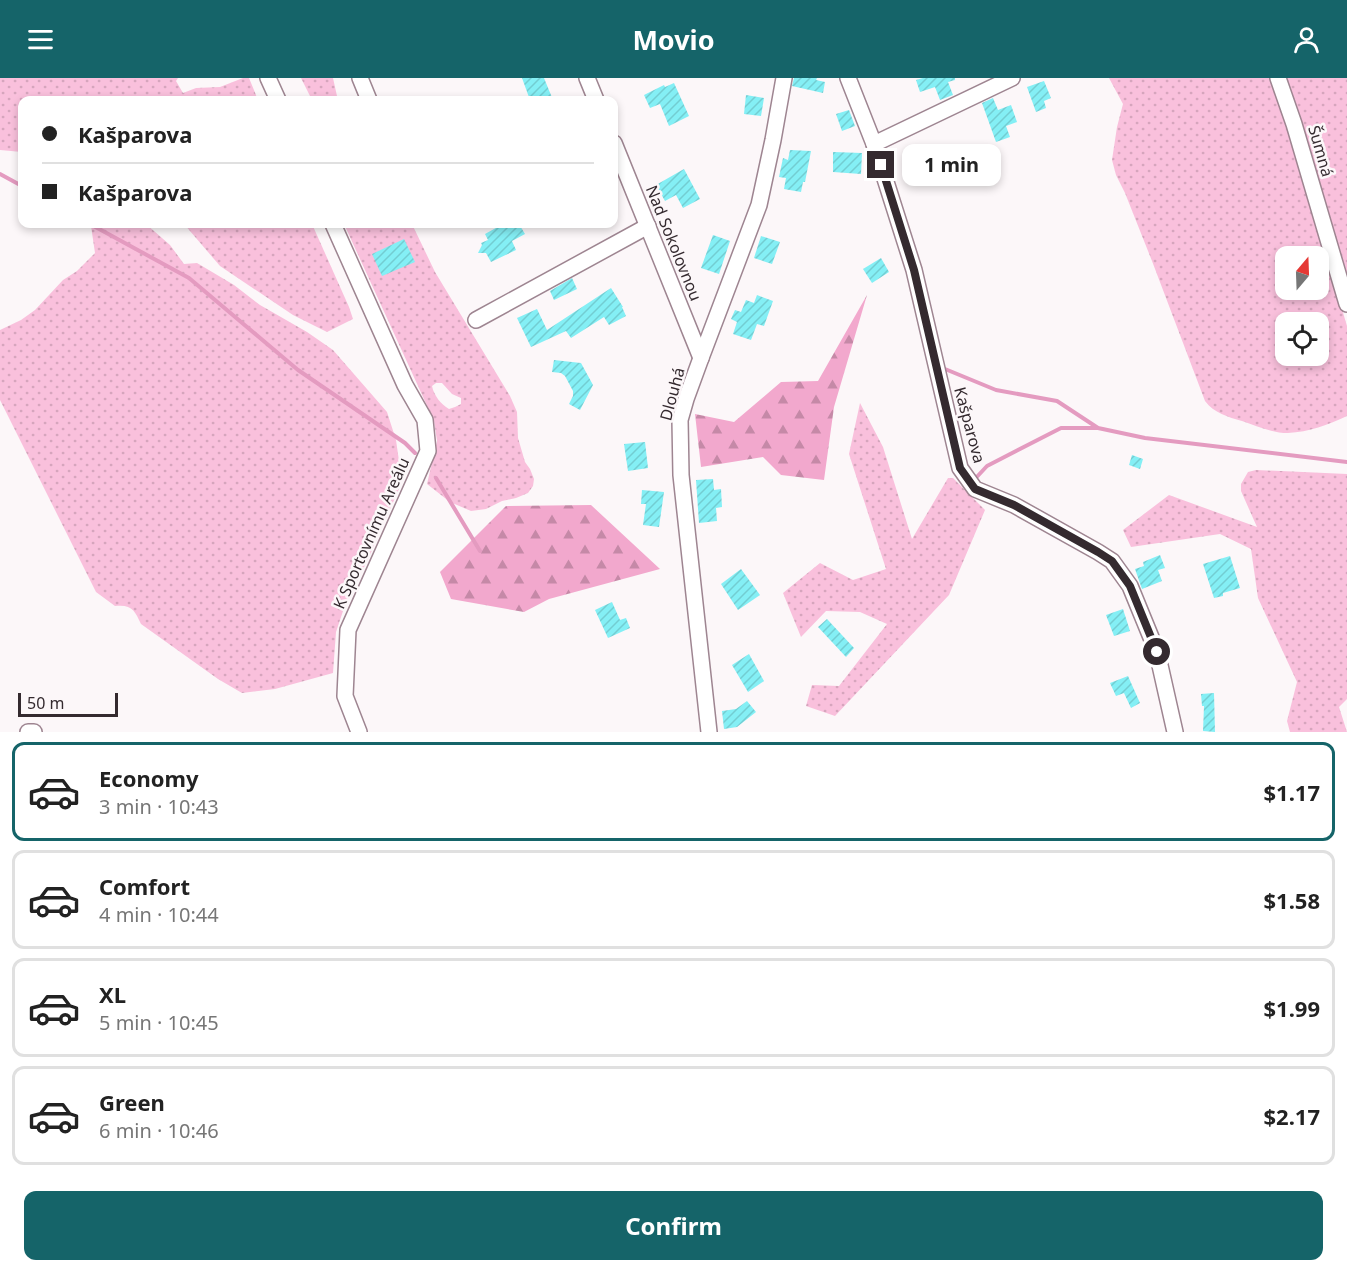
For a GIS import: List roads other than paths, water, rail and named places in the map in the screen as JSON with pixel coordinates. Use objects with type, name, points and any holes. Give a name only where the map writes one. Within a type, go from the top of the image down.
[{"type":"street","points":[[268,78],[276,96]]},
{"type":"street","points":[[360,78],[367,96]]},
{"type":"street","points":[[587,78],[594,96]]},
{"type":"street","name":"Dlouhá","points":[[709,732],[681,475],[680,420],[759,205],[784,78]]},
{"type":"street","name":"Kašparova","points":[[848,78],[874,144],[914,270],[960,468],[975,489],[1014,505],[1112,561],[1130,586],[1157,652],[1174,732]]},
{"type":"street","points":[[874,144],[1012,78]]},
{"type":"street","name":"Šumná","points":[[1278,78],[1294,124],[1347,304]]},
{"type":"street","name":"Nad Sokolovnou","points":[[618,153],[701,358]]},
{"type":"street","points":[[476,320],[648,226]]},
{"type":"street","name":"K Sportovnímu Areálu","points":[[335,228],[405,385],[425,420],[428,451],[348,630],[345,696],[359,732]]},
{"type":"street","points":[[28,732],[34,732]]},
{"type":"waterway","points":[[0,174],[18,184]]},
{"type":"waterway","points":[[97,228],[189,278],[298,370],[405,443],[415,453]]},
{"type":"waterway","points":[[945,369],[996,390],[1057,401],[1098,428],[1145,438],[1347,462]]},
{"type":"waterway","points":[[973,481],[987,466],[1061,428],[1097,428]]},
{"type":"waterway","points":[[436,478],[480,551]]}]
